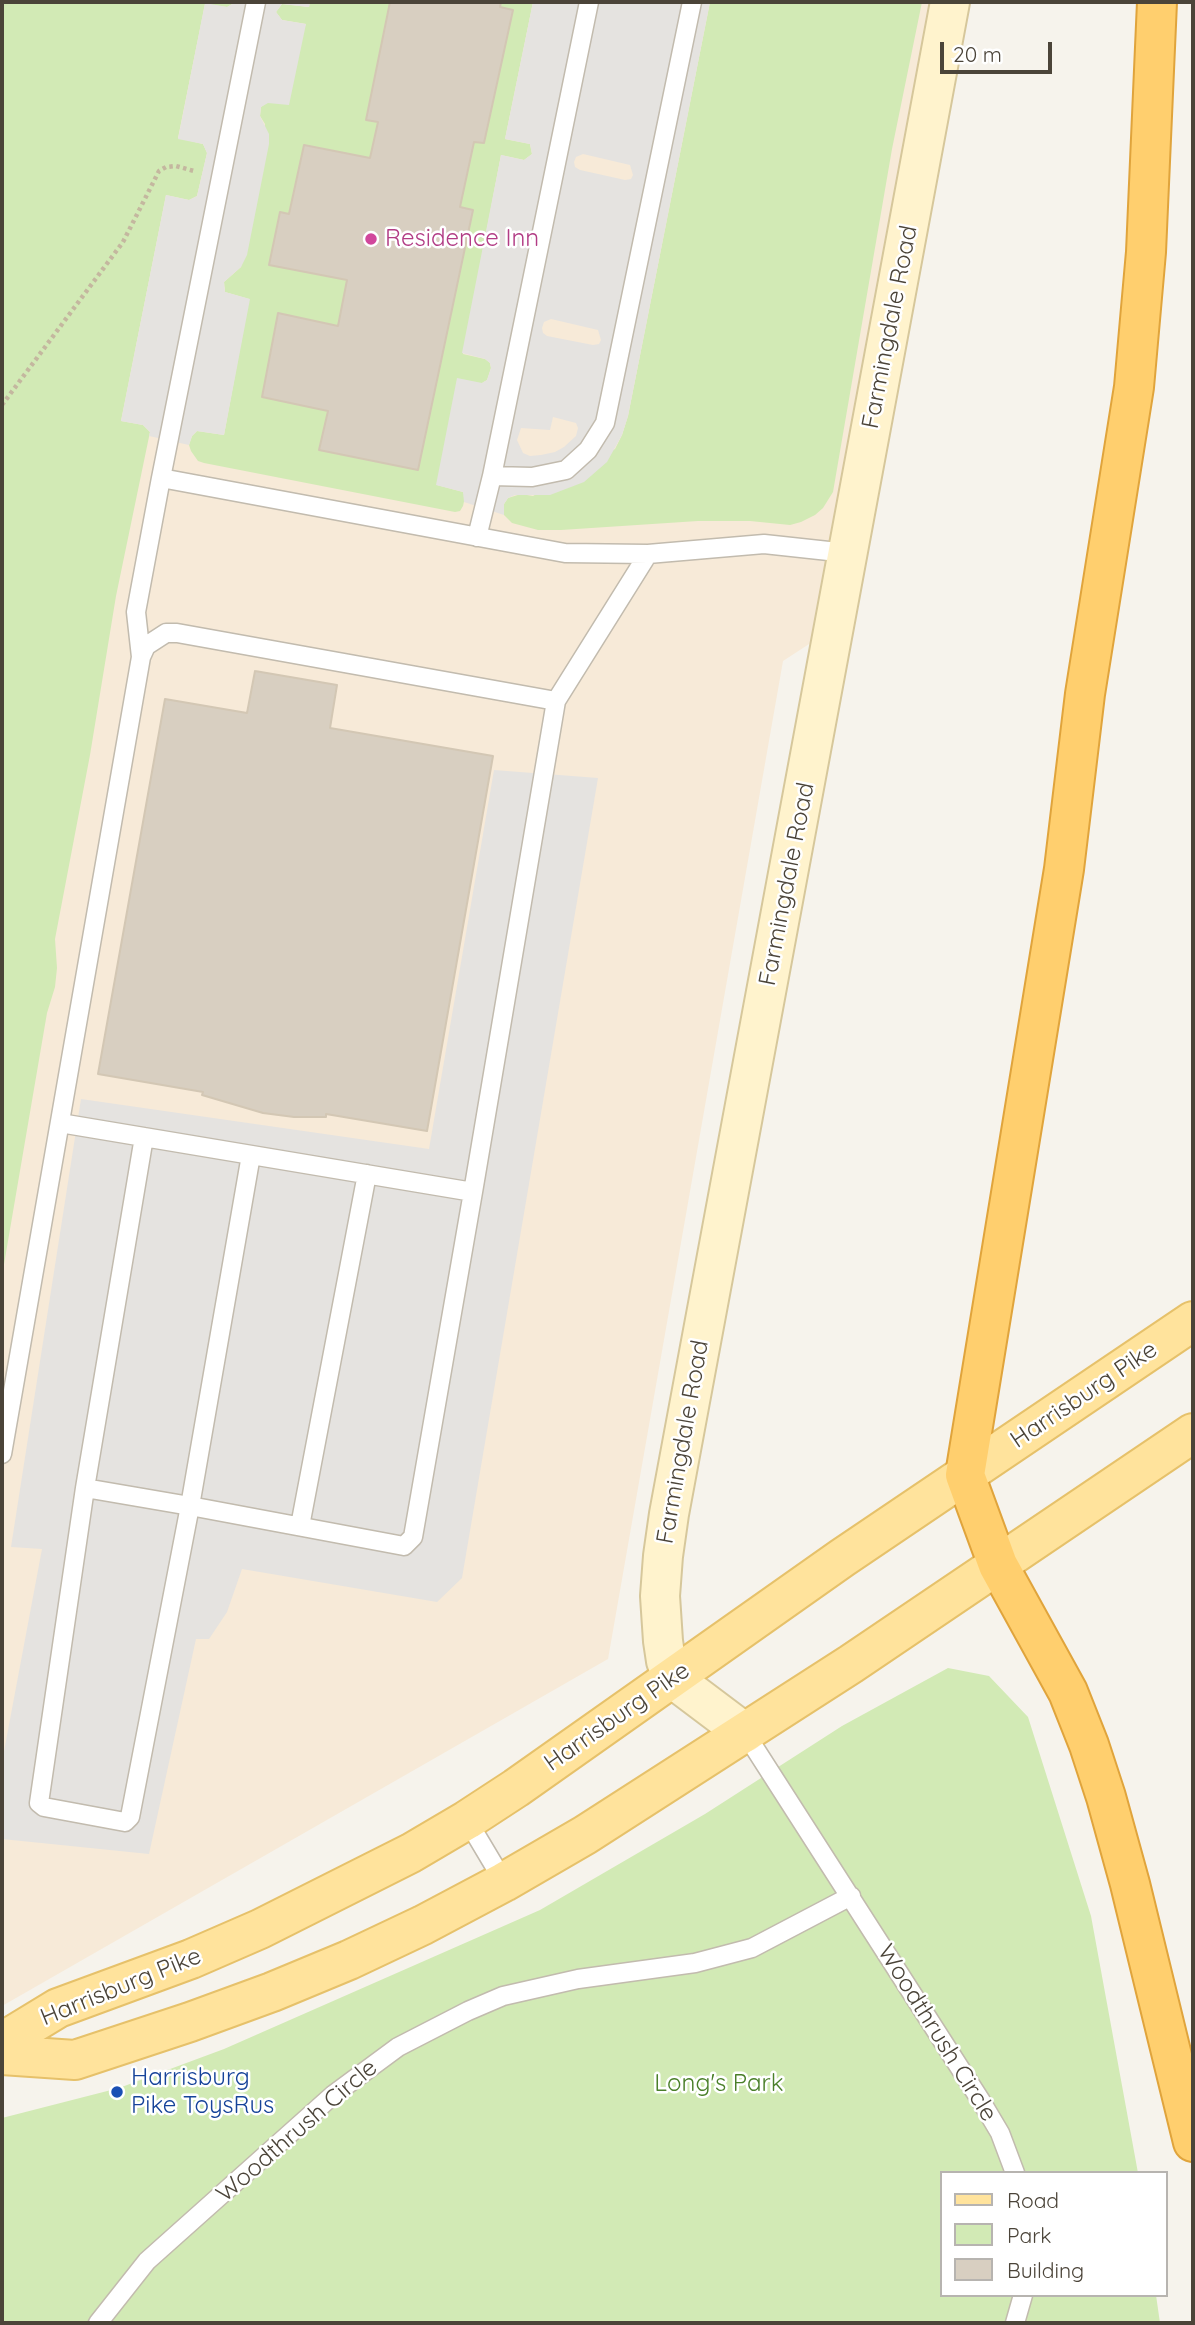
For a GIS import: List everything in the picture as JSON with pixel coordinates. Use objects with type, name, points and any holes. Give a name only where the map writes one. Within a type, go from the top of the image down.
[{"type":"highway","points":[[1157,2],[1145,265],[1134,387],[1084,694],[1064,869],[965,1475],[998,1565],[1068,1692],[1094,1758],[1130,1884],[1193,2143]]},
{"type":"main road","name":"Harrisburg Pike","points":[[2,2042],[58,2008],[180,1964],[260,1930],[400,1859],[467,1820],[831,1566],[1193,1321]]},
{"type":"main road","name":"Harrisburg Pike","points":[[2,2055],[75,2060],[272,1992],[423,1925],[585,1835],[745,1733],[1193,1433]]},
{"type":"street","name":"Farmingdale Road","points":[[672,1678],[663,1641],[660,1596],[669,1514],[950,2]]},
{"type":"street","points":[[672,1678],[745,1733]]},
{"type":"lane","points":[[141,657],[136,612],[257,2]]},
{"type":"lane","points":[[477,537],[492,476],[589,2]]},
{"type":"lane","points":[[492,476],[532,477],[566,470],[588,450],[605,423],[692,2]]},
{"type":"lane","points":[[161,478],[565,554],[648,554],[764,544],[847,553]]},
{"type":"lane","points":[[85,1488],[404,1546],[414,1537],[556,701],[648,554]]},
{"type":"lane","points":[[2,1454],[141,657],[146,646],[166,633],[177,633],[556,701]]},
{"type":"lane","points":[[60,1123],[473,1192]]},
{"type":"lane","points":[[144,1137],[85,1488],[39,1804],[125,1822],[131,1817],[190,1506],[251,1155]]},
{"type":"lane","points":[[300,1527],[367,1174]]},
{"type":"lane","name":"Woodthrush Circle","points":[[745,1733],[981,2101],[1000,2133],[1014,2171]]},
{"type":"lane","points":[[467,1820],[504,1882]]},
{"type":"lane","name":"Woodthrush Circle","points":[[98,2323],[147,2262],[333,2095],[398,2047],[503,1996],[578,1979],[695,1963],[752,1948],[851,1896]]},
{"type":"lane","points":[[1015,2323],[1022,2297]]},
{"type":"path","points":[[2,405],[123,242],[159,171],[176,166],[202,173]]},
{"type":"shaded area","points":[[2,2],[949,2],[846,620],[783,661],[608,1659],[2,2006]]},
{"type":"shaded area","points":[[236,2],[310,2],[309,7],[282,4],[276,12],[282,20],[306,24],[289,105],[268,103],[261,107],[260,116],[269,134],[269,144],[247,255],[241,267],[224,282],[225,292],[250,299],[224,435],[197,431],[189,445],[149,436],[150,432],[143,425],[121,421],[166,195],[189,200],[197,196],[207,153],[203,144],[178,139],[205,3],[227,7]]},
{"type":"shaded area","points":[[533,2],[710,2],[622,435],[607,462],[584,482],[550,495],[515,495],[508,498],[504,504],[504,515],[464,502],[463,492],[436,485],[457,378],[482,383],[487,380],[491,368],[485,359],[462,353],[501,155],[524,160],[532,154],[530,144],[505,139]],"holes":[[[583,154],[630,165],[633,175],[631,179],[625,180],[580,170],[575,167],[574,162],[576,157]],[[551,319],[598,330],[601,340],[599,344],[593,345],[547,336],[543,333],[544,322]],[[553,417],[576,423],[578,428],[576,436],[555,452],[530,456],[523,453],[517,440],[521,428],[550,430]]]},
{"type":"shaded area","points":[[494,770],[598,778],[462,1578],[437,1602],[242,1569],[227,1612],[209,1639],[196,1639],[149,1854],[2,1839],[2,1762],[42,1549],[11,1547],[81,1099],[429,1149]]},
{"type":"green space","points":[[2,2],[236,2],[227,7],[205,4],[178,138],[203,144],[207,153],[197,196],[189,200],[166,195],[121,421],[143,425],[150,432],[116,596],[90,755],[55,939],[55,987],[47,1013],[2,1276]]},
{"type":"green space","points":[[310,2],[390,2],[366,119],[378,122],[370,158],[304,145],[289,214],[280,212],[269,264],[347,280],[338,326],[278,314],[328,411],[319,450],[418,470],[473,210],[460,207],[474,142],[484,143],[512,10],[500,7],[501,2],[533,2],[505,139],[530,144],[532,154],[524,160],[501,155],[463,354],[485,359],[491,368],[487,380],[476,383],[437,485],[463,492],[465,497],[460,511],[204,463],[198,461],[189,445],[197,431],[224,435],[249,299],[225,292],[224,282],[241,267],[265,124],[260,116],[261,107],[268,102],[306,24],[282,20],[276,12],[282,4],[309,7]]},
{"type":"green space","points":[[710,2],[922,2],[892,149],[833,492],[815,515],[790,525],[750,521],[698,521],[538,530],[512,523],[504,515],[504,504],[508,498],[521,494],[533,496],[615,449],[622,435]]},
{"type":"green space","name":"Long's Park","points":[[948,1668],[989,1676],[1028,1717],[1091,1916],[1138,2171],[940,2171],[940,2297],[1156,2297],[1160,2323],[2,2323],[2,2118],[119,2088],[224,2049],[540,1910],[705,1814],[842,1726]]},
{"type":"building","name":"Residence Inn","points":[[390,2],[501,2],[500,7],[513,10],[484,143],[474,142],[460,207],[473,210],[418,470],[319,450],[328,411],[262,397],[278,313],[338,326],[347,280],[269,265],[280,212],[289,214],[304,145],[370,158],[378,122],[366,120]]},
{"type":"building","points":[[255,671],[337,685],[330,728],[493,756],[427,1131],[326,1114],[326,1117],[294,1117],[263,1113],[202,1095],[203,1092],[98,1074],[165,699],[247,713]]},
{"type":"place","name":"Residence Inn","points":[[371,239]]},
{"type":"place","name":"Harrisburg Pike ToysRus","points":[[117,2092]]}]
